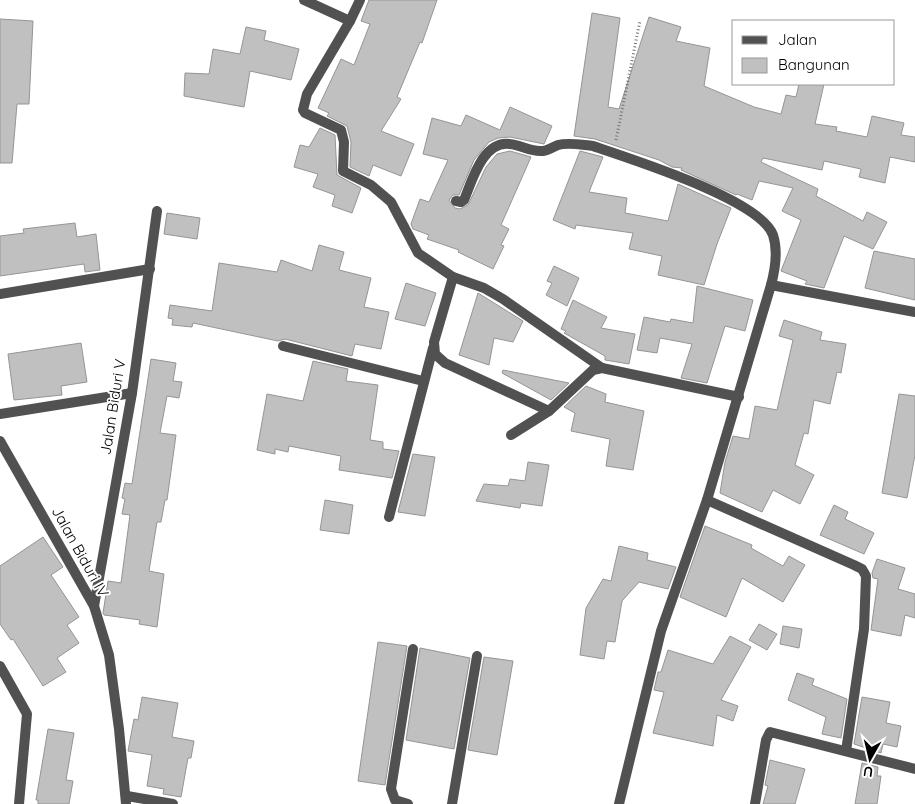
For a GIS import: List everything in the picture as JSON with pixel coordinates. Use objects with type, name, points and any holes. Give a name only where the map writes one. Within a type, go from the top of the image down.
[{"type":"street","points":[[304,0],[350,22]]},
{"type":"street","points":[[360,0],[350,22],[307,94],[303,110],[305,113],[341,130],[344,142],[343,171],[371,185],[391,202],[418,253],[453,277],[484,288],[503,299],[602,368],[738,397]]},
{"type":"street","points":[[456,201],[461,202],[464,200],[478,166],[488,152],[500,144],[509,144],[541,152],[559,145],[576,144],[614,153],[703,186],[755,214],[766,225],[773,236],[775,267],[771,285],[707,500],[661,630],[619,804]]},
{"type":"street","name":"Jalan Biduri V","points":[[94,606],[132,393],[157,211]]},
{"type":"street","points":[[0,294],[150,269]]},
{"type":"street","points":[[389,518],[423,381],[453,277]]},
{"type":"street","points":[[771,285],[915,312]]},
{"type":"street","points":[[283,346],[423,381]]},
{"type":"street","points":[[433,348],[439,358],[446,363],[550,411]]},
{"type":"street","points":[[511,435],[550,411],[593,370],[602,368]]},
{"type":"street","points":[[0,414],[132,393]]},
{"type":"street","name":"Jalan Biduri IV","points":[[0,441],[94,606],[109,656],[127,800]]},
{"type":"street","points":[[707,500],[854,565],[862,569],[866,576],[864,629],[846,751]]},
{"type":"street","points":[[408,804],[395,800],[391,789],[413,649]]},
{"type":"street","points":[[452,804],[477,656]]},
{"type":"street","points":[[0,666],[27,714],[19,804]]},
{"type":"street","points":[[756,804],[766,740],[770,732],[915,769]]},
{"type":"street","points":[[127,800],[173,804]]},
{"type":"path","points":[[614,153],[640,21]]},
{"type":"building","points":[[369,0],[437,0],[422,43],[420,42],[397,97],[401,99],[381,131],[414,144],[401,176],[373,165],[369,176],[350,167],[351,142],[347,126],[327,116],[329,113],[318,108],[341,59],[354,65],[370,24],[361,21]]},
{"type":"building","points":[[592,13],[620,18],[608,107],[619,109],[649,17],[681,27],[676,41],[710,48],[704,86],[754,107],[781,114],[786,95],[796,97],[799,85],[824,85],[815,124],[837,127],[836,131],[867,137],[872,116],[904,123],[901,135],[915,137],[915,162],[890,157],[885,183],[859,177],[861,169],[824,161],[822,170],[763,158],[761,162],[818,189],[816,196],[863,221],[867,212],[887,222],[873,249],[844,236],[824,288],[805,284],[807,281],[781,271],[801,220],[782,211],[793,188],[759,181],[752,200],[736,195],[681,170],[682,168],[672,167],[659,160],[595,139],[574,136]]},
{"type":"building","points":[[0,19],[33,21],[29,104],[17,104],[12,163],[0,163]]},
{"type":"building","points":[[246,27],[266,31],[264,40],[299,49],[291,80],[250,71],[244,107],[184,96],[185,73],[209,74],[213,49],[240,54]]},
{"type":"building","points":[[510,107],[552,126],[544,144],[510,137],[498,138],[489,142],[474,160],[459,195],[453,195],[449,200],[455,208],[460,209],[468,205],[486,167],[497,154],[510,151],[531,157],[501,225],[509,229],[501,245],[504,246],[493,269],[458,252],[459,250],[427,239],[429,235],[413,229],[411,224],[420,199],[429,202],[448,160],[423,154],[432,118],[461,126],[466,115],[500,130]]},
{"type":"building","points":[[320,128],[335,135],[337,175],[361,188],[352,213],[332,206],[335,195],[313,187],[318,174],[294,167],[300,145],[309,147]]},
{"type":"building","points":[[580,151],[603,157],[589,192],[627,198],[625,213],[668,221],[678,184],[731,208],[704,285],[658,275],[662,256],[629,249],[633,233],[576,225],[575,229],[553,220]]},
{"type":"building","points":[[167,213],[200,218],[197,239],[164,234]]},
{"type":"building","points":[[75,223],[77,237],[96,234],[100,270],[85,272],[84,264],[0,276],[0,236],[24,233],[23,229]]},
{"type":"building","points":[[319,245],[344,252],[339,270],[371,278],[364,307],[389,312],[381,349],[355,344],[352,356],[285,339],[278,341],[193,323],[192,327],[172,325],[173,319],[168,318],[170,305],[212,311],[219,263],[277,272],[281,260],[312,271]]},
{"type":"building","points":[[874,251],[915,259],[915,300],[865,288]]},
{"type":"building","points":[[554,266],[579,278],[567,306],[546,295],[552,283],[547,281]]},
{"type":"building","points":[[406,283],[436,293],[425,326],[395,319]]},
{"type":"building","points":[[697,286],[753,300],[745,331],[725,326],[707,383],[681,378],[692,344],[660,338],[657,353],[637,350],[644,317],[670,322],[671,319],[693,323]]},
{"type":"building","points":[[478,293],[523,321],[513,342],[494,338],[489,365],[459,355]]},
{"type":"building","points":[[573,300],[607,317],[601,328],[635,334],[629,364],[605,360],[605,356],[564,333],[566,331],[561,329]]},
{"type":"building","points":[[784,320],[822,332],[820,340],[846,344],[841,373],[837,372],[830,404],[814,400],[808,434],[804,433],[795,465],[814,475],[800,504],[773,490],[762,512],[720,493],[725,462],[733,436],[749,439],[755,406],[777,410],[793,340],[779,336]]},
{"type":"building","points":[[81,343],[87,382],[61,386],[62,395],[14,400],[8,354]]},
{"type":"building","points":[[151,359],[176,363],[173,381],[182,382],[179,398],[167,396],[160,433],[176,435],[167,500],[165,500],[161,522],[157,522],[149,571],[164,574],[157,627],[139,624],[140,620],[104,615],[103,613],[108,581],[121,583],[130,515],[122,514],[125,499],[122,498],[125,483],[132,484]]},
{"type":"building","points":[[313,361],[348,369],[346,381],[378,385],[370,440],[383,442],[383,449],[399,451],[392,478],[339,470],[341,456],[289,446],[288,452],[275,449],[275,454],[257,450],[267,394],[303,401]]},
{"type":"building","points":[[503,370],[569,383],[551,400],[502,373]]},
{"type":"building","points":[[586,386],[606,394],[605,402],[644,411],[633,470],[606,466],[610,439],[571,431],[575,413],[564,407]]},
{"type":"building","points":[[899,394],[915,396],[915,455],[907,498],[882,493]]},
{"type":"building","points":[[413,454],[435,457],[425,516],[398,512]]},
{"type":"building","points":[[528,462],[549,465],[542,506],[521,503],[520,508],[476,501],[484,484],[508,486],[510,479],[525,481]]},
{"type":"building","points":[[325,500],[353,505],[349,534],[320,530]]},
{"type":"building","points":[[834,505],[848,512],[845,519],[874,533],[864,554],[820,535]]},
{"type":"building","points":[[705,526],[752,545],[751,548],[783,566],[789,556],[805,565],[783,602],[742,578],[726,617],[680,597]]},
{"type":"building","points":[[43,537],[63,567],[51,575],[79,617],[67,625],[79,643],[57,658],[66,672],[43,686],[13,639],[11,640],[0,624],[0,566]]},
{"type":"building","points":[[619,546],[648,553],[647,560],[676,567],[668,589],[639,582],[622,601],[615,642],[607,641],[604,659],[580,655],[586,608],[603,579],[611,581]]},
{"type":"building","points":[[877,559],[905,568],[898,589],[915,594],[915,618],[905,615],[901,636],[871,630],[878,579],[873,578],[872,573]]},
{"type":"building","points":[[759,624],[777,634],[767,650],[749,640]]},
{"type":"building","points":[[783,626],[802,629],[799,648],[780,644]]},
{"type":"building","points":[[730,636],[751,647],[721,700],[738,706],[733,721],[717,715],[713,746],[653,733],[664,692],[654,690],[658,672],[661,672],[668,650],[713,664]]},
{"type":"building","points":[[378,642],[407,646],[385,785],[358,781]]},
{"type":"building","points":[[420,648],[470,658],[454,749],[406,740]]},
{"type":"building","points":[[484,657],[513,661],[497,755],[468,750]]},
{"type":"building","points":[[797,673],[814,679],[812,685],[847,699],[841,738],[822,734],[826,717],[788,700]]},
{"type":"building","points":[[142,697],[178,703],[172,737],[194,741],[191,758],[188,758],[181,797],[163,794],[164,789],[147,786],[152,755],[128,751],[134,719],[138,720]]},
{"type":"building","points":[[862,697],[890,702],[886,723],[901,726],[897,747],[883,744],[881,753],[854,744]]},
{"type":"building","points":[[48,729],[74,733],[66,780],[73,781],[69,804],[38,804],[38,800],[36,800]]},
{"type":"building","points":[[770,760],[805,769],[795,804],[763,804],[768,786],[765,785]]},
{"type":"building","points":[[862,763],[878,767],[877,776],[881,776],[877,804],[855,804]]}]
